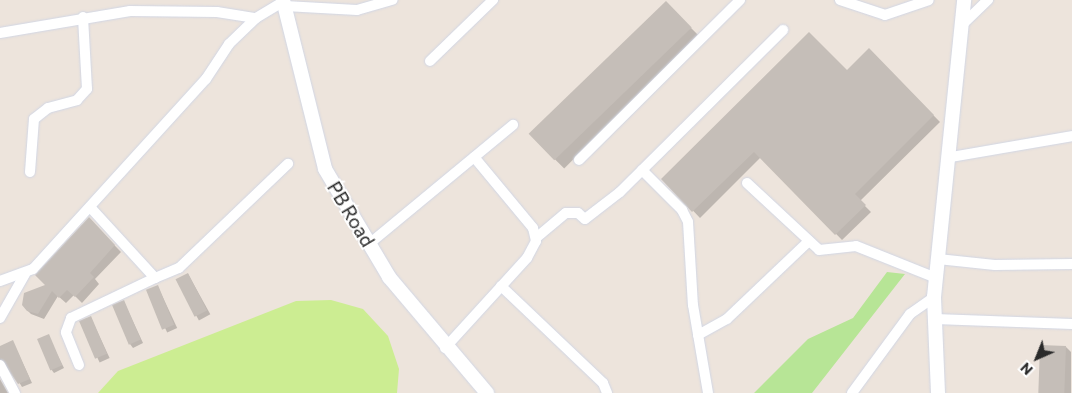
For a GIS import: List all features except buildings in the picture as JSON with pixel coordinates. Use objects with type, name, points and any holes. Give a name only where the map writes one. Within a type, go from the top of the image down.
[{"type":"street","points":[[130,11],[137,0]]},
{"type":"street","points":[[0,318],[25,274],[90,207],[256,18],[284,2],[371,10],[393,0]]},
{"type":"street","points":[[430,61],[493,0]]},
{"type":"street","points":[[580,160],[740,0]]},
{"type":"street","points":[[840,0],[886,15],[929,0]]},
{"type":"street","points":[[938,393],[934,297],[951,157],[964,0]]},
{"type":"street","points":[[963,24],[988,0]]},
{"type":"street","name":"PB Road","points":[[284,2],[325,169],[389,277],[445,348],[487,393]]},
{"type":"street","points":[[0,33],[83,17],[130,11],[217,12],[256,18]]},
{"type":"street","points":[[30,172],[34,119],[48,108],[77,100],[87,89],[83,17]]},
{"type":"street","points":[[536,238],[566,213],[578,213],[585,219],[642,170],[783,30]]},
{"type":"street","points":[[369,244],[513,124]]},
{"type":"street","points":[[951,157],[1072,136]]},
{"type":"street","points":[[445,348],[534,249],[536,238],[533,228],[474,157]]},
{"type":"street","points":[[79,365],[66,332],[71,318],[179,268],[288,164]]},
{"type":"street","points":[[642,170],[682,210],[688,222],[698,335],[708,393]]},
{"type":"street","points":[[746,183],[819,250],[856,246],[936,278]]},
{"type":"street","points":[[90,207],[155,278]]},
{"type":"street","points":[[698,335],[727,319],[809,241]]},
{"type":"street","points":[[938,258],[995,265],[1072,264]]},
{"type":"street","points":[[0,282],[25,274]]},
{"type":"street","points":[[501,286],[603,383],[607,393]]},
{"type":"street","points":[[852,393],[910,314],[934,297]]},
{"type":"street","points":[[935,319],[1072,324]]},
{"type":"street","points":[[0,365],[15,393]]},
{"type":"green space","points":[[887,272],[905,274],[812,393],[754,393],[808,339],[853,318]]},
{"type":"green space","points":[[331,300],[363,309],[388,336],[399,369],[397,393],[98,393],[118,371],[296,301]]}]
